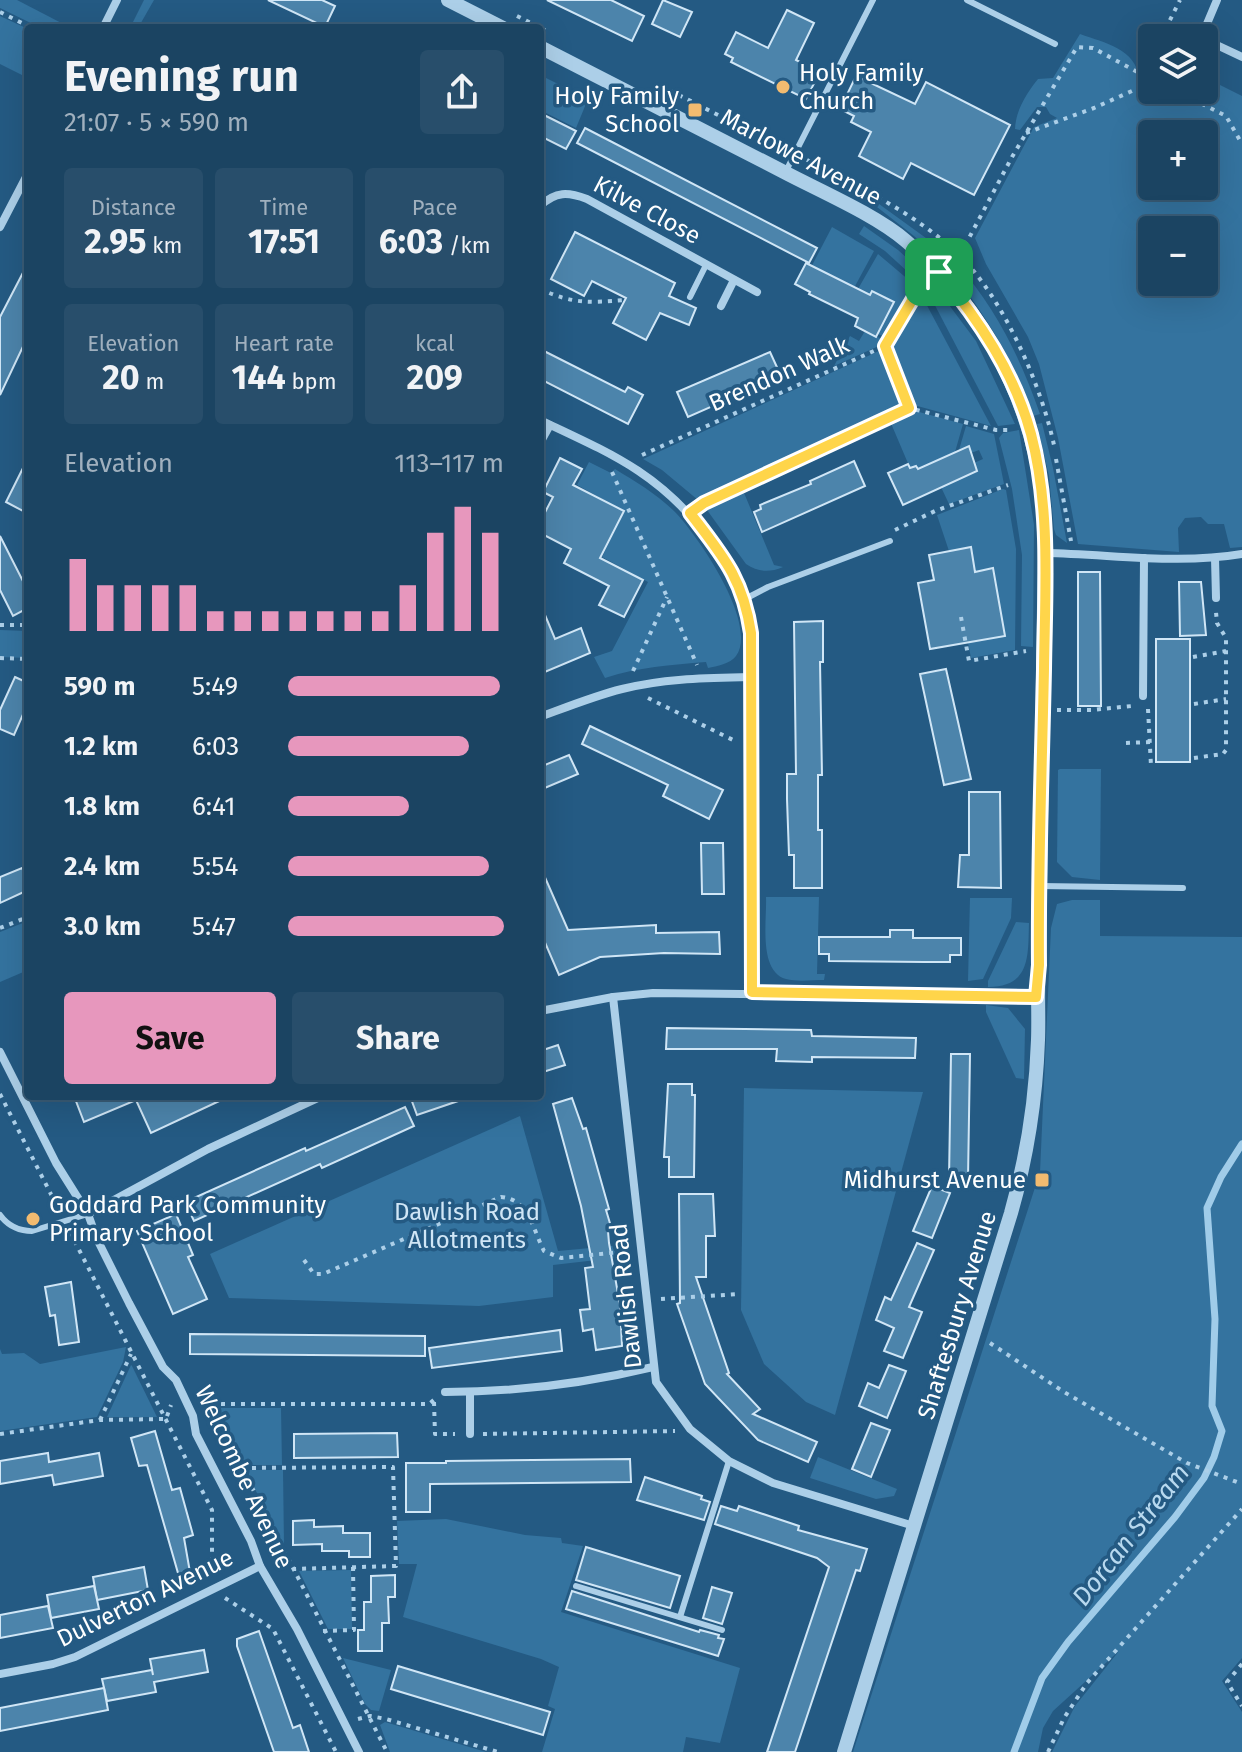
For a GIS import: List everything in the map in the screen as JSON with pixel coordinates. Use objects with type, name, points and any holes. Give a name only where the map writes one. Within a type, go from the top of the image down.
[{"type":"street","points":[[105,24],[117,0]]},
{"type":"street","points":[[448,0],[472,5],[498,24]]},
{"type":"street","points":[[1208,24],[1217,0]]},
{"type":"street","points":[[1218,46],[1242,57]]},
{"type":"street","name":"Marlowe Avenue","points":[[544,49],[891,230],[939,272],[973,314],[999,358]]},
{"type":"street","points":[[0,227],[24,181]]},
{"type":"street","name":"Kilve Close","points":[[544,202],[549,197],[568,192],[587,199],[757,292]]},
{"type":"street","points":[[721,306],[734,280]]},
{"type":"street","name":"Shaftesbury Avenue","points":[[844,1752],[1011,1213],[1024,1164],[1038,1050],[1036,997],[1044,505],[1031,434],[999,358]]},
{"type":"street","points":[[544,422],[624,461],[668,491],[690,513],[729,564],[745,599],[751,633],[752,677],[752,992]]},
{"type":"street","points":[[544,436],[550,425]]},
{"type":"street","points":[[1045,553],[1144,558],[1215,558],[1242,554]]},
{"type":"street","points":[[1144,558],[1145,700]]},
{"type":"street","points":[[1215,558],[1216,598]]},
{"type":"street","points":[[544,716],[627,688],[679,679],[752,677]]},
{"type":"street","points":[[544,1010],[653,993],[1036,997]]},
{"type":"street","name":"Dawlish Road","points":[[613,997],[656,1382],[687,1425],[729,1461],[773,1483],[915,1526]]},
{"type":"street","name":"Welcombe Avenue","points":[[0,1052],[24,1100]]},
{"type":"street","name":"Welcombe Avenue","points":[[24,1100],[56,1163],[88,1214],[97,1239],[163,1367],[176,1380],[193,1416],[196,1434],[251,1541],[260,1566],[286,1607],[359,1752]]},
{"type":"street","points":[[88,1214],[208,1149],[313,1100]]},
{"type":"street","points":[[445,1392],[571,1385],[653,1367]]},
{"type":"street","points":[[470,1392],[470,1434]]},
{"type":"street","name":"Dulverton Avenue","points":[[0,1674],[75,1657],[260,1566]]},
{"type":"lane","points":[[785,173],[873,0]]},
{"type":"lane","points":[[967,0],[1055,44]]},
{"type":"lane","points":[[690,297],[706,265]]},
{"type":"lane","points":[[745,599],[768,587],[890,541]]},
{"type":"lane","points":[[1040,886],[1183,888]]},
{"type":"lane","points":[[0,1215],[9,1225],[32,1231],[88,1214]]},
{"type":"lane","points":[[680,1617],[729,1461]]},
{"type":"lane","points":[[576,1586],[722,1630]]},
{"type":"path","points":[[1168,24],[1180,0]]},
{"type":"path","points":[[0,12],[24,24]]},
{"type":"path","name":"Brendon Walk","points":[[624,461],[885,346],[921,288],[958,254],[1077,47],[1093,48],[1138,72]]},
{"type":"path","points":[[1026,133],[1138,88]]},
{"type":"path","points":[[1202,104],[1226,116],[1242,144]]},
{"type":"path","points":[[861,188],[958,254],[993,301],[1030,370],[1049,425],[1074,554]]},
{"type":"path","points":[[544,291],[578,302],[625,300]]},
{"type":"path","points":[[885,346],[909,408]]},
{"type":"path","points":[[690,513],[704,503],[909,408],[996,430]]},
{"type":"path","points":[[624,461],[611,470],[704,678]]},
{"type":"path","points":[[890,541],[897,527],[1008,485]]},
{"type":"path","points":[[667,597],[638,657],[627,688],[752,749]]},
{"type":"path","points":[[1194,758],[1225,753],[1226,638],[1217,623],[1216,598]]},
{"type":"path","points":[[961,617],[969,661],[1019,651]]},
{"type":"path","points":[[0,625],[24,625]]},
{"type":"path","points":[[1193,657],[1226,651]]},
{"type":"path","points":[[0,658],[24,659]]},
{"type":"path","points":[[1194,704],[1226,699]]},
{"type":"path","points":[[1145,700],[1151,766]]},
{"type":"path","points":[[1043,710],[1092,710],[1134,705]]},
{"type":"path","points":[[1126,743],[1150,742]]},
{"type":"path","points":[[0,928],[24,919]]},
{"type":"path","points":[[304,1260],[314,1274],[323,1274],[501,1197],[513,1198],[522,1204],[544,1251],[551,1255],[561,1258],[640,1250]]},
{"type":"path","points":[[646,1299],[740,1294]]},
{"type":"path","points":[[973,1331],[1064,1392],[1187,1463],[1239,1483]]},
{"type":"path","points":[[100,1420],[132,1353],[212,1510],[212,1575],[204,1580],[208,1591],[215,1602],[225,1598],[273,1629],[336,1752]]},
{"type":"path","points":[[387,1752],[242,1468],[224,1437],[198,1404],[429,1404],[445,1392]]},
{"type":"path","points":[[166,1419],[172,1403],[183,1394]]},
{"type":"path","points":[[434,1400],[435,1434],[668,1433],[687,1425]]},
{"type":"path","points":[[0,1434],[100,1420],[166,1419]]},
{"type":"path","points":[[242,1468],[393,1467],[396,1566],[292,1569]]},
{"type":"path","points":[[1048,1752],[1064,1718],[1087,1683],[1242,1509]]},
{"type":"path","points":[[323,1631],[354,1630],[353,1567]]},
{"type":"path","points":[[1242,1664],[1227,1682],[1242,1706]]},
{"type":"path","points":[[344,1723],[370,1716],[498,1752]]},
{"type":"green space","points":[[0,0],[17,0],[63,24],[33,24],[0,8]]},
{"type":"green space","points":[[144,0],[154,0],[140,24],[132,24]]},
{"type":"green space","points":[[0,16],[24,27],[24,76],[0,64]]},
{"type":"green space","points":[[1080,34],[1118,48],[1132,60],[1138,73],[1138,104],[1218,104],[1218,84],[1242,96],[1242,547],[1230,548],[1224,524],[1208,524],[1201,517],[1185,518],[1178,528],[1179,552],[1078,544],[1058,438],[1039,364],[1028,337],[986,264],[975,238],[1034,127],[1057,118],[1046,107],[1037,107],[1020,130],[1015,129],[1020,109],[1038,79],[1053,78]]},
{"type":"green space","points":[[544,77],[588,99],[576,128],[544,112]]},
{"type":"green space","points":[[879,204],[948,254],[941,261],[877,207]]},
{"type":"green space","points":[[864,226],[898,250],[928,277],[920,283],[885,251],[859,234]]},
{"type":"green space","points":[[832,227],[874,251],[854,288],[806,277]]},
{"type":"green space","points":[[878,254],[915,288],[885,337],[878,334],[893,302],[872,291],[870,295],[858,289]]},
{"type":"green space","points":[[957,264],[984,298],[1006,335],[1040,414],[1033,416],[1018,376],[998,340],[951,271]]},
{"type":"green space","points":[[934,285],[976,341],[1015,424],[998,426],[928,292]]},
{"type":"green space","points":[[918,294],[922,296],[991,426],[910,404],[888,348]]},
{"type":"green space","points":[[865,331],[884,340],[881,345],[834,366],[850,336],[859,341]]},
{"type":"green space","points":[[884,351],[905,404],[904,409],[703,501],[643,459]]},
{"type":"green space","points":[[912,410],[963,424],[955,452],[918,469],[916,466],[910,468],[890,421]]},
{"type":"green space","points":[[1042,423],[1067,543],[1056,535],[1054,529],[1049,476],[1037,424]]},
{"type":"green space","points":[[966,426],[994,434],[1004,484],[949,504],[941,487],[977,471],[974,463],[983,459],[979,450],[971,453],[968,446],[959,450]]},
{"type":"green space","points":[[1019,430],[1034,525],[1033,647],[1021,646],[1022,555],[1012,489],[999,438],[1003,433]]},
{"type":"green space","points":[[589,462],[611,473],[615,469],[654,494],[675,512],[697,540],[723,581],[739,623],[741,642],[736,656],[730,661],[708,668],[706,662],[655,667],[605,678],[594,657],[612,651],[648,582],[602,557],[624,511],[577,485]]},
{"type":"green space","points":[[742,488],[774,565],[783,567],[764,571],[746,564],[707,510],[706,504]]},
{"type":"green space","points":[[1006,490],[1016,549],[1015,650],[971,658],[963,617],[976,641],[1005,636],[993,569],[975,572],[970,547],[949,551],[937,515]]},
{"type":"green space","points":[[0,630],[24,631],[24,658],[0,657]]},
{"type":"green space","points":[[1060,769],[1101,769],[1100,880],[1072,877],[1057,862]]},
{"type":"green space","points":[[766,897],[819,897],[817,974],[825,974],[824,980],[786,979],[771,966],[766,944]]},
{"type":"green space","points":[[970,898],[1012,898],[1011,918],[983,979],[968,981]]},
{"type":"green space","points":[[1072,900],[1100,900],[1100,936],[1242,937],[1242,1658],[1222,1681],[1242,1712],[1242,1752],[1052,1752],[1075,1706],[1119,1651],[1053,1711],[1043,1728],[1038,1752],[853,1752],[1040,1172],[1051,928],[1057,904]]},
{"type":"green space","points":[[1016,922],[1029,923],[1024,967],[1012,982],[988,987],[988,981]]},
{"type":"green space","points":[[24,923],[24,972],[0,982],[0,932]]},
{"type":"green space","points":[[986,1005],[1008,1008],[1025,1029],[1024,1079],[1016,1078],[986,1012]]},
{"type":"green space","points":[[744,1088],[923,1092],[835,1415],[806,1402],[764,1364],[741,1310]]},
{"type":"green space","name":"Dawlish Road Allotments","points":[[520,1116],[558,1251],[622,1245],[623,1257],[553,1265],[553,1297],[479,1306],[229,1298],[210,1254]]},
{"type":"green space","points":[[126,1347],[123,1362],[97,1417],[0,1431],[0,1349],[2,1354],[24,1353],[40,1364]]},
{"type":"green space","points":[[132,1366],[157,1417],[107,1417]]},
{"type":"green space","points":[[206,1408],[281,1408],[282,1465],[245,1465],[225,1431]]},
{"type":"green space","points":[[818,1457],[897,1489],[894,1496],[876,1499],[810,1478]]},
{"type":"green space","points":[[245,1470],[283,1470],[284,1545]]},
{"type":"green space","points":[[446,1519],[525,1535],[561,1538],[562,1543],[583,1546],[561,1612],[740,1668],[720,1743],[686,1737],[683,1752],[542,1752],[555,1709],[548,1706],[559,1667],[403,1617],[417,1564],[399,1564],[397,1521]]},
{"type":"green space","points":[[351,1570],[352,1629],[328,1629],[299,1571]]},
{"type":"green space","points":[[343,1658],[391,1670],[379,1711],[371,1710],[365,1704]]},
{"type":"green space","points":[[385,1722],[486,1752],[390,1752],[380,1725]]},
{"type":"building","points":[[268,0],[322,0],[335,6],[326,24],[319,24]]},
{"type":"building","points":[[547,0],[611,0],[644,16],[632,41]]},
{"type":"building","points":[[663,0],[692,12],[680,37],[652,24]]},
{"type":"building","points":[[787,10],[814,23],[796,60],[820,72],[806,99],[731,62],[733,58],[725,54],[736,32],[768,48]]},
{"type":"building","points":[[856,76],[915,104],[926,82],[1010,125],[974,195],[911,163],[903,179],[859,156],[871,132],[851,122],[854,116],[840,109]]},
{"type":"building","points":[[544,115],[576,131],[566,149],[544,138]]},
{"type":"building","points":[[585,128],[817,248],[809,263],[577,143]]},
{"type":"building","points":[[575,232],[675,283],[669,296],[696,308],[689,325],[660,313],[646,340],[613,323],[626,298],[592,281],[584,296],[551,279]]},
{"type":"building","points":[[806,263],[870,295],[872,291],[894,302],[876,337],[855,326],[858,318],[795,284]]},
{"type":"building","points":[[24,271],[24,344],[0,395],[0,317]]},
{"type":"building","points":[[544,351],[625,392],[628,387],[643,395],[628,424],[544,381]]},
{"type":"building","points":[[770,352],[781,376],[688,417],[677,392]]},
{"type":"building","points":[[969,446],[977,471],[903,505],[888,473],[908,464],[910,468],[916,466],[918,469]]},
{"type":"building","points":[[560,458],[582,469],[573,485],[624,511],[600,558],[643,580],[624,617],[599,605],[609,586],[564,563],[571,549],[544,535],[544,514],[553,497],[544,490]]},
{"type":"building","points":[[854,461],[865,486],[762,532],[754,512],[761,509],[760,505],[811,484],[810,481]]},
{"type":"building","points":[[24,466],[24,509],[6,502]]},
{"type":"building","points":[[0,536],[24,583],[24,610],[13,616],[0,590]]},
{"type":"building","points":[[971,547],[975,572],[993,568],[1005,636],[930,649],[918,583],[934,580],[929,555]]},
{"type":"building","points":[[1078,572],[1100,572],[1101,706],[1078,706]]},
{"type":"building","points":[[1179,582],[1201,582],[1206,635],[1180,636]]},
{"type":"building","points":[[544,613],[555,639],[581,628],[590,653],[544,672]]},
{"type":"building","points":[[823,621],[823,662],[820,662],[822,775],[818,775],[822,888],[794,888],[794,855],[789,855],[787,774],[796,774],[794,622]]},
{"type":"building","points":[[1156,639],[1190,639],[1190,762],[1156,762]]},
{"type":"building","points":[[946,669],[971,779],[944,785],[920,674]]},
{"type":"building","points":[[15,677],[24,681],[24,712],[14,735],[0,729],[0,710]]},
{"type":"building","points":[[590,726],[723,790],[709,819],[663,796],[668,785],[582,744]]},
{"type":"building","points":[[569,755],[578,774],[544,788],[544,765]]},
{"type":"building","points":[[969,792],[1000,792],[1001,888],[958,887],[960,855],[969,855]]},
{"type":"building","points":[[701,843],[723,843],[724,894],[702,894]]},
{"type":"building","points":[[22,868],[24,892],[0,903],[0,877]]},
{"type":"building","points":[[544,875],[568,930],[656,925],[656,933],[719,932],[720,954],[600,957],[559,975],[544,940]]},
{"type":"building","points":[[890,930],[913,930],[913,938],[961,938],[961,955],[950,955],[950,962],[924,962],[829,961],[829,954],[819,954],[819,937],[890,937]]},
{"type":"building","points":[[667,1028],[811,1030],[812,1036],[916,1038],[915,1058],[812,1057],[812,1062],[776,1061],[777,1049],[666,1049]]},
{"type":"building","points":[[558,1045],[565,1065],[544,1072],[544,1050]]},
{"type":"building","points":[[951,1054],[970,1054],[968,1179],[949,1180]]},
{"type":"building","points":[[668,1084],[692,1084],[692,1095],[695,1095],[694,1177],[669,1177],[669,1157],[664,1157]]},
{"type":"building","points":[[572,1098],[583,1129],[586,1128],[609,1209],[606,1210],[612,1230],[608,1231],[609,1243],[620,1305],[622,1346],[596,1350],[593,1329],[583,1331],[580,1310],[590,1309],[585,1268],[593,1267],[581,1206],[553,1104]]},
{"type":"building","points":[[76,1100],[136,1100],[84,1122]]},
{"type":"building","points":[[136,1100],[221,1100],[151,1133]]},
{"type":"building","points":[[411,1100],[461,1100],[417,1115]]},
{"type":"building","points":[[405,1107],[414,1126],[194,1221],[185,1202]]},
{"type":"building","points":[[932,1186],[950,1193],[932,1238],[913,1231]]},
{"type":"building","points":[[679,1194],[713,1194],[715,1236],[706,1236],[706,1277],[696,1277],[727,1374],[760,1409],[753,1414],[817,1442],[808,1462],[758,1440],[705,1384],[677,1304],[680,1303]]},
{"type":"building","points":[[176,1214],[193,1255],[188,1257],[207,1299],[173,1314],[137,1231]]},
{"type":"building","points":[[917,1243],[934,1250],[909,1307],[922,1312],[903,1358],[884,1351],[894,1328],[876,1320],[885,1297],[891,1300]]},
{"type":"building","points":[[71,1282],[79,1342],[59,1345],[55,1315],[50,1316],[45,1287]]},
{"type":"building","points":[[560,1330],[562,1351],[432,1368],[429,1348]]},
{"type":"building","points":[[190,1334],[425,1336],[425,1356],[190,1354]]},
{"type":"building","points":[[889,1365],[906,1371],[887,1418],[859,1406],[868,1383],[879,1388]]},
{"type":"building","points":[[871,1423],[890,1430],[871,1477],[852,1469]]},
{"type":"building","points":[[155,1431],[172,1490],[180,1488],[193,1535],[184,1538],[191,1578],[180,1580],[147,1465],[139,1466],[131,1438]]},
{"type":"building","points":[[397,1433],[398,1457],[294,1458],[294,1434]]},
{"type":"building","points":[[48,1453],[49,1462],[99,1453],[103,1476],[54,1485],[52,1475],[0,1484],[0,1461]]},
{"type":"building","points":[[630,1459],[631,1482],[430,1484],[430,1512],[406,1512],[406,1463]]},
{"type":"building","points":[[645,1477],[702,1496],[701,1499],[710,1502],[704,1520],[637,1500]]},
{"type":"building","points":[[721,1506],[737,1511],[739,1506],[799,1526],[798,1530],[867,1549],[860,1571],[856,1570],[795,1752],[767,1752],[829,1567],[817,1558],[715,1524]]},
{"type":"building","points":[[314,1520],[314,1527],[343,1526],[343,1533],[370,1533],[370,1557],[349,1557],[349,1551],[322,1551],[322,1544],[293,1545],[293,1521]]},
{"type":"building","points":[[586,1547],[680,1576],[670,1608],[576,1580]]},
{"type":"building","points":[[144,1567],[148,1590],[97,1600],[93,1577]]},
{"type":"building","points":[[395,1575],[395,1597],[388,1597],[389,1623],[382,1623],[382,1651],[358,1651],[358,1630],[364,1630],[364,1602],[371,1602],[371,1576]]},
{"type":"building","points":[[94,1586],[99,1609],[51,1618],[47,1595]]},
{"type":"building","points":[[712,1587],[732,1593],[722,1624],[703,1618]]},
{"type":"building","points":[[572,1591],[699,1632],[719,1635],[718,1638],[724,1639],[718,1656],[566,1609]]},
{"type":"building","points":[[48,1606],[53,1628],[0,1638],[0,1615]]},
{"type":"building","points":[[259,1631],[293,1728],[300,1725],[309,1752],[274,1752],[237,1646],[237,1639]]},
{"type":"building","points":[[204,1650],[208,1672],[154,1682],[156,1692],[107,1701],[102,1679],[152,1670],[153,1675],[150,1659]]},
{"type":"building","points":[[398,1666],[550,1712],[543,1735],[391,1689]]},
{"type":"building","points":[[104,1688],[108,1710],[0,1731],[0,1708]]},
{"type":"waterway","name":"Dorcan Stream","points":[[1014,1752],[1042,1678],[1068,1642],[1175,1517],[1204,1478],[1214,1457],[1222,1431],[1212,1406],[1215,1319],[1207,1208],[1221,1177],[1242,1144]]},
{"type":"place","name":"Holy Family Church","points":[[783,87]]},
{"type":"place","name":"Holy Family School","points":[[695,110]]},
{"type":"place","name":"Midhurst Avenue","points":[[1042,1180]]},
{"type":"place","name":"Goddard Park Community Primary School","points":[[33,1219]]},
{"type":"route","points":[[939,272],[973,314],[1003,364],[1028,424],[1041,486],[1045,518],[1045,595],[1036,997],[752,992],[751,633],[745,599],[729,564],[690,513],[704,503],[909,408],[885,346],[917,292],[939,272]]}]
